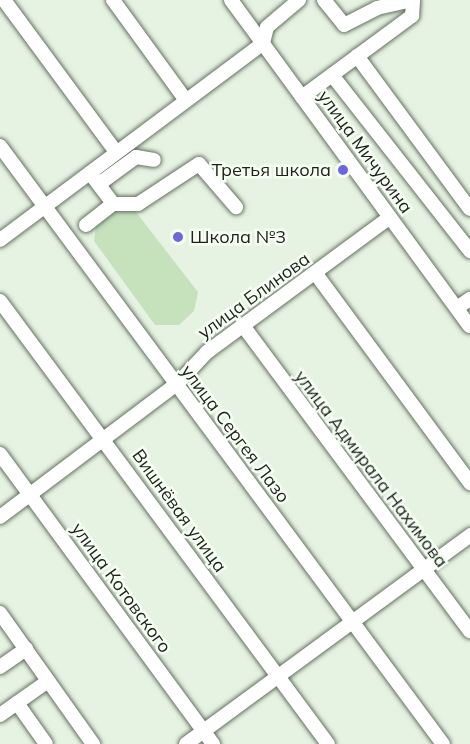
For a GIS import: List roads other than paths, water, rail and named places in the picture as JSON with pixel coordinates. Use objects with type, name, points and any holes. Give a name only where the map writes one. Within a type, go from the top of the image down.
[{"type":"street","points":[[4,0],[116,152]]},
{"type":"street","points":[[113,0],[185,99]]},
{"type":"street","name":"улица Мичурина","points":[[231,0],[470,326]]},
{"type":"street","points":[[0,240],[185,99],[263,43],[267,27],[299,0]]},
{"type":"street","points":[[302,97],[411,16],[412,0],[377,8],[344,25],[324,0]]},
{"type":"street","points":[[357,56],[470,209]]},
{"type":"street","points":[[332,75],[470,251]]},
{"type":"street","name":"улица Сергея Лазо","points":[[0,146],[160,367],[178,383],[351,622],[443,744]]},
{"type":"street","points":[[99,184],[136,157],[154,160]]},
{"type":"street","points":[[86,225],[113,204],[138,204],[199,164],[205,166],[236,207]]},
{"type":"street","points":[[90,173],[113,204]]},
{"type":"street","name":"улица Блинова","points":[[0,517],[178,383],[207,352],[390,218]]},
{"type":"street","points":[[316,274],[470,483]]},
{"type":"street","points":[[457,308],[470,299]]},
{"type":"street","name":"Вишнёвая улица","points":[[0,301],[328,744]]},
{"type":"street","name":"улица Адмирала Нахимова","points":[[244,327],[470,632]]},
{"type":"street","name":"улица Котовского","points":[[0,454],[213,744]]},
{"type":"street","points":[[186,744],[470,536]]},
{"type":"street","points":[[0,613],[93,744]]},
{"type":"street","points":[[0,668],[26,649]]},
{"type":"street","points":[[0,715],[48,681]]},
{"type":"street","points":[[17,703],[46,744]]},
{"type":"place","name":"Третья школа","points":[[343,170]]},
{"type":"place","name":"Школа №3","points":[[178,237]]}]
